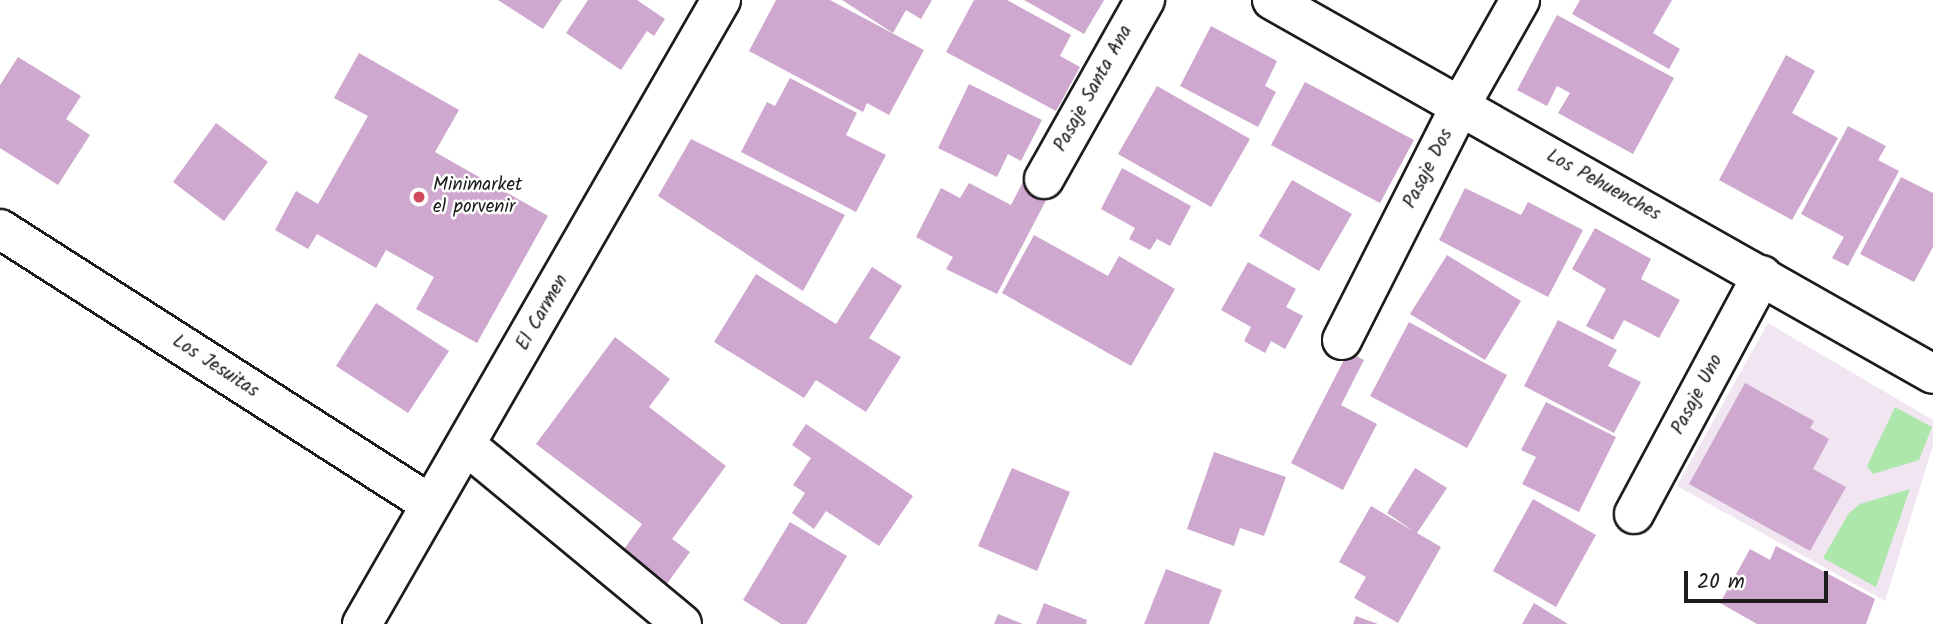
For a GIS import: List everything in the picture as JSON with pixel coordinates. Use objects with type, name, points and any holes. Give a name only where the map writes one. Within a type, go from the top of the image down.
[{"type":"street","name":"El Carmen","points":[[362,624],[467,446],[720,0]]},
{"type":"street","name":"Pasaje Santa Ana","points":[[1044,179],[1145,0]]},
{"type":"street","name":"Los Pehuenches","points":[[1272,0],[1933,374]]},
{"type":"street","name":"Pasaje Dos","points":[[1342,340],[1460,106],[1520,0]]},
{"type":"street","name":"Los Jesuitas","points":[[0,229],[430,505]]},
{"type":"street","name":"Pasaje Uno","points":[[1634,514],[1762,275]]},
{"type":"street","points":[[467,446],[682,624]]},
{"type":"shaded area","points":[[1768,323],[1933,420],[1933,445],[1885,601],[1677,486]]},
{"type":"green space","points":[[1895,407],[1932,427],[1919,460],[1873,474],[1867,466]]},
{"type":"green space","points":[[1910,489],[1876,587],[1823,558],[1849,513],[1860,504]]},
{"type":"building","points":[[498,0],[562,0],[543,29]]},
{"type":"building","points":[[588,0],[637,0],[665,19],[654,36],[647,31],[621,70],[566,33]]},
{"type":"building","points":[[776,0],[830,0],[924,50],[889,115],[867,103],[863,112],[749,51]]},
{"type":"building","points":[[842,0],[932,0],[921,19],[906,10],[893,33]]},
{"type":"building","points":[[974,0],[1007,0],[1071,35],[1060,56],[1080,67],[1056,111],[946,52]]},
{"type":"building","points":[[1024,0],[1104,0],[1084,34]]},
{"type":"building","points":[[1580,0],[1672,0],[1653,33],[1680,49],[1669,69],[1572,14]]},
{"type":"building","points":[[1557,15],[1674,78],[1633,154],[1558,113],[1570,93],[1557,86],[1547,106],[1517,90]]},
{"type":"building","points":[[1211,26],[1277,61],[1265,86],[1276,92],[1258,127],[1180,86]]},
{"type":"building","name":"Minimarket el porvenir","points":[[359,53],[459,110],[435,152],[548,216],[477,343],[416,309],[434,277],[386,250],[376,268],[317,234],[308,249],[275,230],[296,191],[318,204],[368,116],[334,98]]},
{"type":"building","points":[[1786,55],[1815,71],[1792,113],[1838,138],[1792,220],[1719,180]]},
{"type":"building","points":[[18,57],[81,96],[66,119],[90,135],[58,185],[0,148],[0,85]]},
{"type":"building","points":[[790,78],[857,113],[846,135],[886,155],[856,212],[741,152],[767,102],[775,106]]},
{"type":"building","points":[[1305,82],[1414,140],[1380,203],[1271,145]]},
{"type":"building","points":[[969,84],[1042,120],[1021,161],[1008,154],[997,177],[938,148]]},
{"type":"building","points":[[1157,86],[1250,139],[1211,207],[1118,154]]},
{"type":"building","points":[[216,123],[268,162],[224,221],[173,182]]},
{"type":"building","points":[[1848,126],[1886,146],[1878,160],[1899,171],[1848,266],[1832,258],[1844,237],[1801,214]]},
{"type":"building","points":[[691,139],[845,215],[803,291],[658,196]]},
{"type":"building","points":[[1122,168],[1191,206],[1170,246],[1157,239],[1150,250],[1129,239],[1135,228],[1101,209]]},
{"type":"building","points":[[1027,174],[1053,187],[997,294],[946,269],[953,257],[916,237],[941,188],[960,198],[969,183],[1011,205]]},
{"type":"building","points":[[1901,177],[1933,193],[1933,247],[1914,282],[1860,254]]},
{"type":"building","points":[[1292,180],[1352,214],[1319,271],[1259,236]]},
{"type":"building","points":[[1465,188],[1521,215],[1528,202],[1583,230],[1548,297],[1439,240]]},
{"type":"building","points":[[1595,228],[1651,259],[1641,279],[1680,300],[1659,338],[1624,320],[1613,340],[1586,326],[1606,289],[1572,269]]},
{"type":"building","points":[[1034,235],[1108,276],[1119,256],[1175,289],[1131,366],[1002,293]]},
{"type":"building","points":[[1447,255],[1521,301],[1485,360],[1410,314]]},
{"type":"building","points":[[1248,262],[1296,289],[1286,307],[1303,316],[1285,349],[1271,341],[1265,353],[1244,341],[1251,327],[1221,310]]},
{"type":"building","points":[[872,267],[902,286],[869,338],[901,357],[866,412],[816,380],[804,398],[714,342],[756,274],[836,324]]},
{"type":"building","points":[[376,303],[449,351],[408,413],[336,366]]},
{"type":"building","points":[[1558,320],[1617,350],[1608,366],[1641,382],[1614,433],[1524,386]]},
{"type":"building","points":[[1409,322],[1507,375],[1467,448],[1370,396]]},
{"type":"building","points":[[615,337],[670,379],[649,407],[726,466],[672,539],[690,552],[666,585],[622,552],[642,524],[536,444]]},
{"type":"building","points":[[1348,352],[1364,360],[1341,405],[1377,424],[1343,490],[1291,463]]},
{"type":"building","points":[[1745,383],[1814,421],[1810,428],[1829,439],[1813,469],[1846,487],[1810,551],[1689,484]]},
{"type":"building","points":[[1546,402],[1616,437],[1579,512],[1522,484],[1536,457],[1521,450]]},
{"type":"building","points":[[806,424],[913,496],[879,546],[826,511],[814,529],[792,513],[805,493],[793,485],[811,458],[792,445]]},
{"type":"building","points":[[1214,452],[1286,477],[1264,536],[1240,528],[1234,546],[1187,529]]},
{"type":"building","points":[[1012,468],[1070,492],[1037,571],[978,546]]},
{"type":"building","points":[[1415,468],[1447,488],[1417,533],[1441,547],[1398,623],[1354,598],[1366,577],[1339,562],[1371,506],[1415,532],[1387,513]]},
{"type":"building","points":[[1533,499],[1596,535],[1556,607],[1493,571]]},
{"type":"building","points":[[790,522],[847,556],[806,624],[781,624],[743,600]]},
{"type":"building","points":[[1776,546],[1875,599],[1866,624],[1757,624],[1720,603],[1750,549],[1770,560]]},
{"type":"building","points":[[1166,569],[1222,590],[1209,624],[1144,624]]},
{"type":"building","points":[[1044,603],[1087,620],[1086,624],[1036,624]]},
{"type":"building","points":[[1534,603],[1568,624],[1522,624]]},
{"type":"building","points":[[998,614],[1023,624],[994,624]]},
{"type":"building","points":[[1356,616],[1378,624],[1353,624]]},
{"type":"place","name":"Minimarket el porvenir","points":[[419,197]]}]
